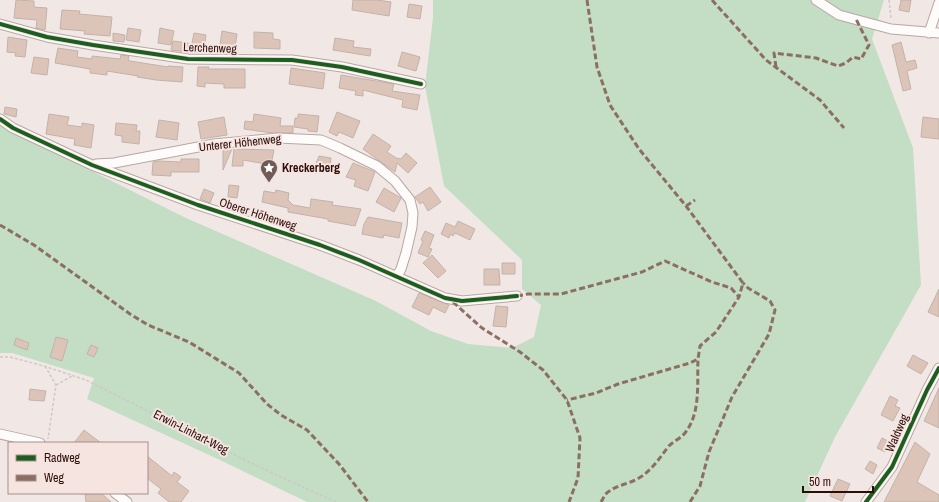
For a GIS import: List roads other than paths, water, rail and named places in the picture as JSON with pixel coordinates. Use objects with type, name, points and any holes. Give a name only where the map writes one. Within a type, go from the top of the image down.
[{"type":"street","points":[[816,0],[839,15],[891,29],[939,33]]},
{"type":"street","points":[[929,33],[939,3]]},
{"type":"street","name":"Lerchenweg","points":[[0,24],[47,37],[93,46],[188,59],[292,60],[342,67],[421,84]]},
{"type":"street","name":"Oberer Höhenweg","points":[[0,119],[14,128],[92,164],[198,205],[320,245],[397,276],[445,298],[462,301],[517,296]]},
{"type":"street","name":"Unterer Höhenweg","points":[[92,164],[114,163],[214,144],[278,138],[321,140],[377,166],[395,181],[410,200],[413,213],[412,227],[406,253],[397,276]]},
{"type":"street","name":"Waldweg","points":[[866,502],[892,467],[927,390],[939,368]]},
{"type":"street","points":[[0,434],[36,442]]},
{"type":"street","points":[[117,494],[127,502]]},
{"type":"place","name":"Kreckerberg","points":[[269,183]]}]
